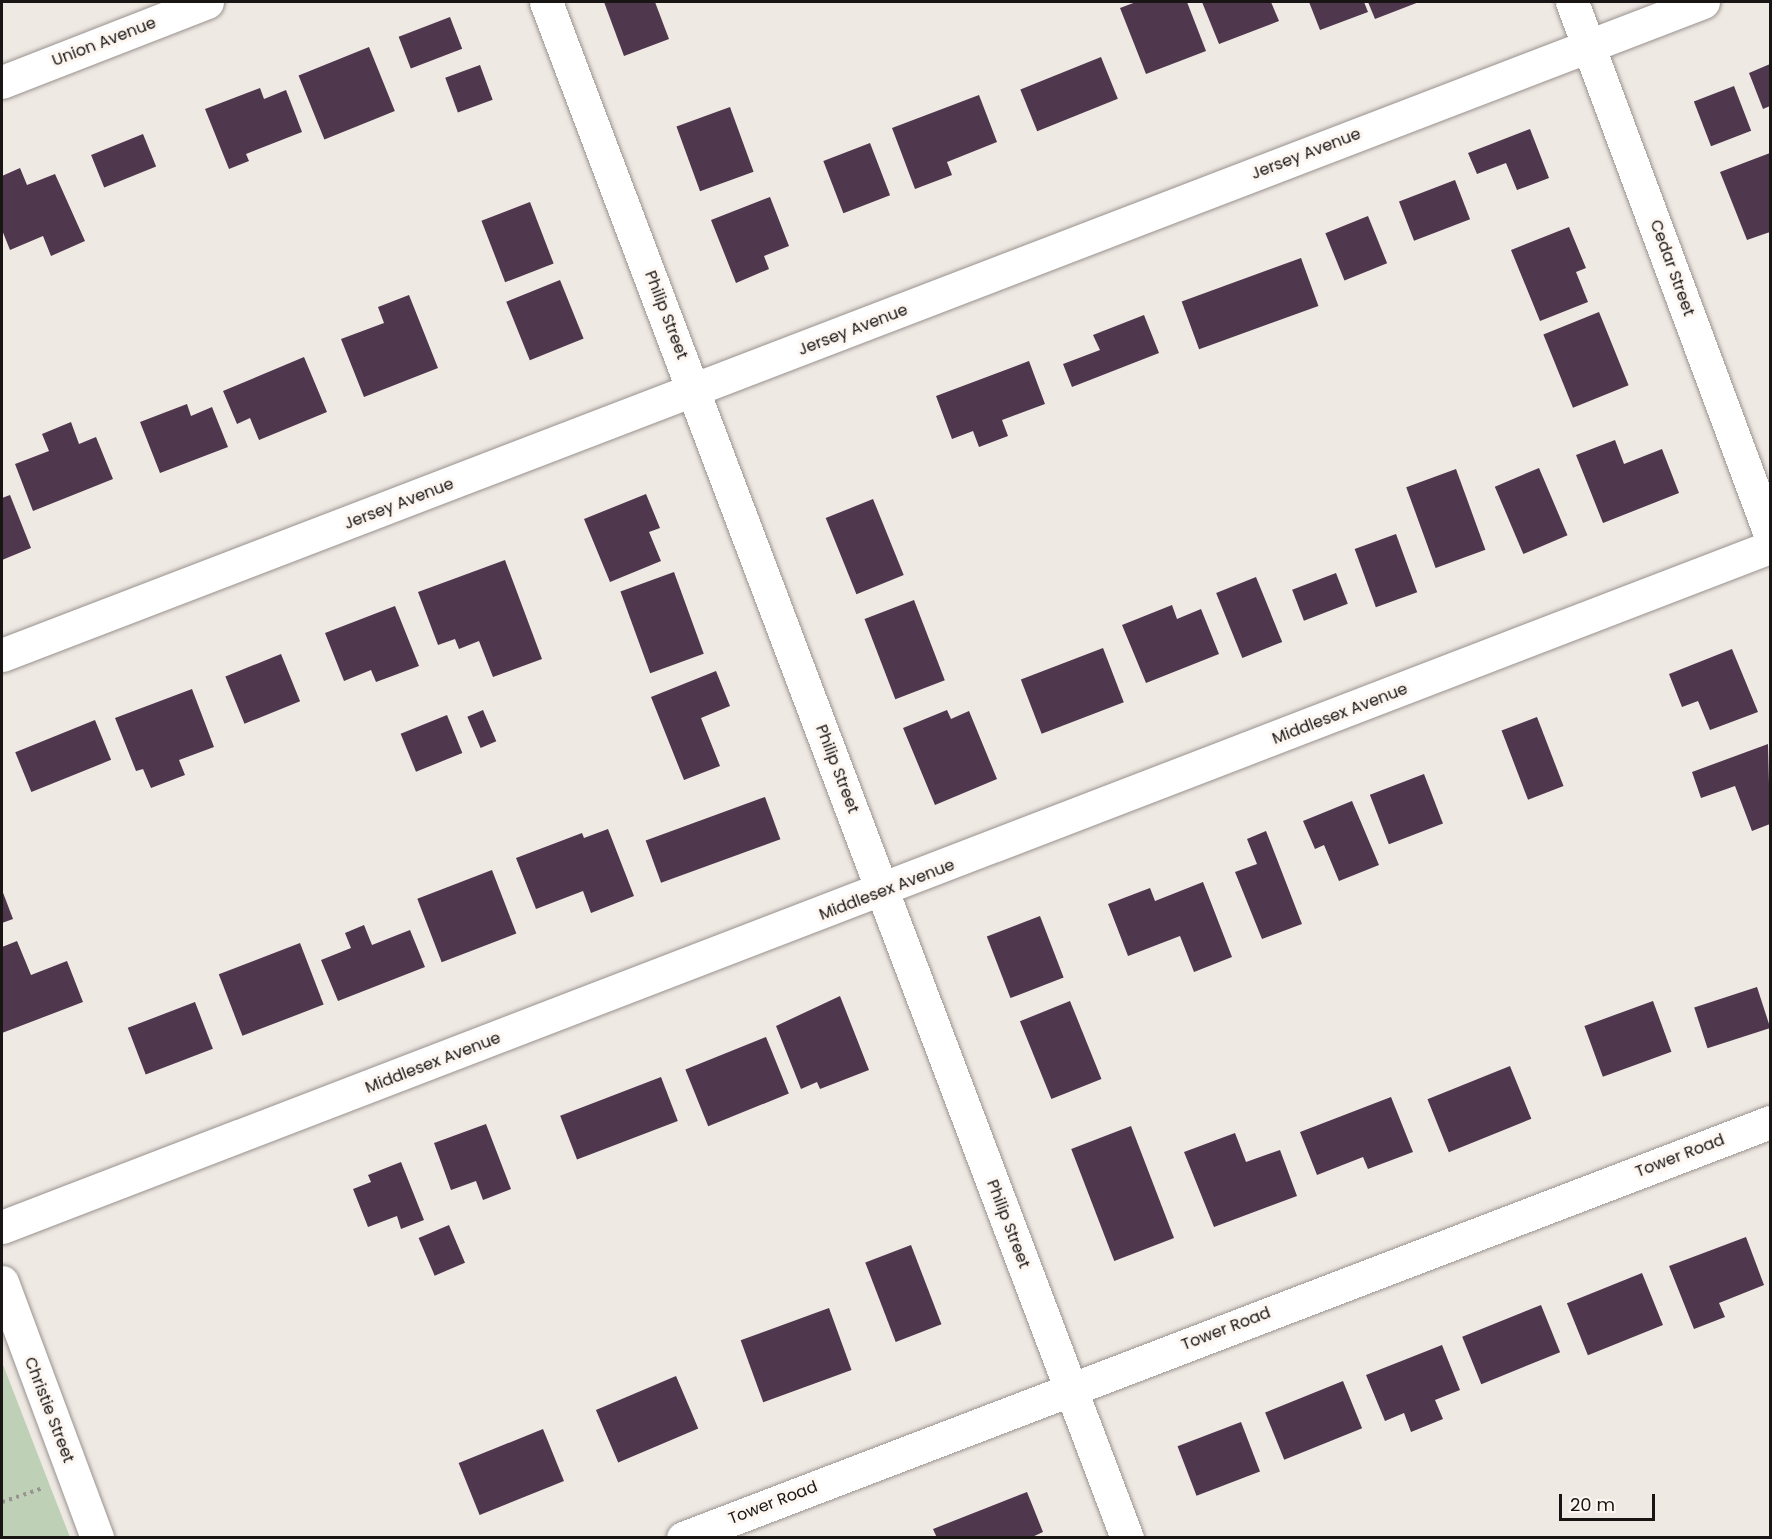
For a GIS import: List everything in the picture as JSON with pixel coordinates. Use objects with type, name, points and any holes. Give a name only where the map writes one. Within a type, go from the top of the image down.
[{"type":"street","name":"Union Avenue","points":[[2,82],[207,2]]},
{"type":"street","name":"Philip Street","points":[[546,2],[1127,1538]]},
{"type":"street","name":"Cedar Street","points":[[1572,2],[1770,534]]},
{"type":"street","name":"Jersey Avenue","points":[[2,655],[695,391],[1703,2]]},
{"type":"street","name":"Middlesex Avenue","points":[[2,1227],[883,891],[1770,547]]},
{"type":"street","name":"Tower Road","points":[[683,1538],[1770,1122]]},
{"type":"street","name":"Christie Street","points":[[2,1282],[98,1538]]},
{"type":"path","points":[[2,1502],[50,1486]]},
{"type":"green space","points":[[2,1362],[50,1486],[70,1537],[2,1537]]},
{"type":"building","points":[[604,2],[655,2],[669,39],[624,56]]},
{"type":"building","points":[[1136,2],[1187,2],[1206,51],[1146,74],[1120,8]]},
{"type":"building","points":[[1202,2],[1271,2],[1279,21],[1219,44]]},
{"type":"building","points":[[1309,2],[1364,2],[1368,12],[1320,30]]},
{"type":"building","points":[[1368,2],[1419,2],[1375,19]]},
{"type":"building","points":[[450,17],[462,49],[411,68],[399,37]]},
{"type":"building","points":[[369,47],[395,111],[324,139],[299,75]]},
{"type":"building","points":[[1101,57],[1118,99],[1037,131],[1020,90]]},
{"type":"building","points":[[1770,64],[1770,106],[1763,109],[1749,73]]},
{"type":"building","points":[[480,65],[493,100],[458,112],[445,78]]},
{"type":"building","points":[[1734,86],[1751,131],[1711,146],[1694,101]]},
{"type":"building","points":[[260,88],[264,99],[286,90],[302,132],[246,154],[249,161],[229,169],[205,109]]},
{"type":"building","points":[[979,95],[997,142],[947,162],[952,175],[915,189],[892,128]]},
{"type":"building","points":[[730,107],[754,172],[700,191],[676,126]]},
{"type":"building","points":[[1530,129],[1549,178],[1517,190],[1506,163],[1477,174],[1468,153]]},
{"type":"building","points":[[143,134],[156,166],[104,187],[91,155]]},
{"type":"building","points":[[870,143],[890,195],[843,213],[823,161]]},
{"type":"building","points":[[1770,153],[1770,232],[1747,240],[1720,172]]},
{"type":"building","points":[[20,168],[27,185],[55,174],[85,241],[51,256],[43,236],[10,250],[2,230],[2,176]]},
{"type":"building","points":[[1455,180],[1470,219],[1414,241],[1399,202]]},
{"type":"building","points":[[770,197],[789,246],[764,256],[769,269],[736,283],[711,220]]},
{"type":"building","points":[[530,202],[554,264],[505,282],[481,221]]},
{"type":"building","points":[[1368,216],[1387,263],[1344,281],[1325,233]]},
{"type":"building","points":[[1569,227],[1586,268],[1576,272],[1588,302],[1540,321],[1511,250]]},
{"type":"building","points":[[1301,258],[1318,306],[1199,349],[1182,301]]},
{"type":"building","points":[[560,280],[584,338],[530,360],[506,302]]},
{"type":"building","points":[[409,295],[438,368],[364,397],[341,339],[384,323],[378,307]]},
{"type":"building","points":[[1599,312],[1629,385],[1573,408],[1543,334]]},
{"type":"building","points":[[1144,315],[1159,353],[1072,387],[1063,364],[1100,350],[1093,335]]},
{"type":"building","points":[[304,357],[327,412],[259,440],[250,418],[237,424],[223,391]]},
{"type":"building","points":[[1029,361],[1045,404],[1002,420],[1008,436],[979,447],[973,431],[952,439],[936,396]]},
{"type":"building","points":[[187,404],[191,416],[212,407],[228,447],[160,473],[140,422]]},
{"type":"building","points":[[71,422],[79,444],[96,437],[113,479],[33,511],[15,464],[49,451],[42,434]]},
{"type":"building","points":[[1615,440],[1624,464],[1662,449],[1679,493],[1603,523],[1576,455]]},
{"type":"building","points":[[1539,468],[1568,535],[1523,554],[1495,487]]},
{"type":"building","points":[[1456,469],[1485,550],[1436,568],[1406,487]]},
{"type":"building","points":[[646,494],[660,528],[649,532],[661,561],[610,582],[584,519]]},
{"type":"building","points":[[10,495],[31,548],[2,560],[2,498]]},
{"type":"building","points":[[873,499],[904,575],[856,594],[826,518]]},
{"type":"building","points":[[1396,534],[1417,592],[1376,607],[1355,549]]},
{"type":"building","points":[[505,560],[542,659],[493,677],[479,641],[459,649],[455,639],[438,645],[418,592]]},
{"type":"building","points":[[674,572],[704,654],[650,673],[620,591]]},
{"type":"building","points":[[1336,573],[1348,604],[1304,621],[1292,590]]},
{"type":"building","points":[[1256,577],[1282,642],[1242,658],[1216,593]]},
{"type":"building","points":[[914,600],[945,680],[895,699],[865,619]]},
{"type":"building","points":[[1172,605],[1177,619],[1201,609],[1219,654],[1146,683],[1122,625]]},
{"type":"building","points":[[395,606],[419,666],[376,682],[371,670],[344,681],[325,633]]},
{"type":"building","points":[[1103,648],[1124,702],[1042,734],[1021,680]]},
{"type":"building","points":[[1732,649],[1758,712],[1710,730],[1698,701],[1682,707],[1669,674]]},
{"type":"building","points":[[281,654],[300,701],[244,724],[225,676]]},
{"type":"building","points":[[716,671],[730,706],[701,718],[720,766],[684,780],[651,697]]},
{"type":"building","points":[[192,689],[214,747],[179,760],[185,775],[151,788],[143,769],[136,771],[115,718]]},
{"type":"building","points":[[483,710],[496,741],[481,748],[467,717]]},
{"type":"building","points":[[947,710],[951,719],[969,711],[997,779],[935,805],[903,728]]},
{"type":"building","points":[[447,715],[462,753],[416,772],[401,734]]},
{"type":"building","points":[[1537,717],[1564,786],[1528,800],[1502,731]]},
{"type":"building","points":[[95,720],[111,760],[31,792],[15,752]]},
{"type":"building","points":[[1768,744],[1770,824],[1752,831],[1735,786],[1701,798],[1692,772]]},
{"type":"building","points":[[1424,774],[1443,823],[1389,844],[1370,795]]},
{"type":"building","points":[[765,797],[780,839],[661,883],[646,840]]},
{"type":"building","points":[[1352,801],[1379,865],[1339,881],[1324,845],[1315,849],[1303,821]]},
{"type":"building","points":[[608,829],[634,896],[591,913],[583,891],[536,909],[516,858],[582,833],[584,838]]},
{"type":"building","points":[[1266,831],[1302,924],[1262,939],[1235,872],[1257,864],[1247,839]]},
{"type":"building","points":[[492,870],[516,933],[442,962],[417,899]]},
{"type":"building","points":[[1203,882],[1232,957],[1194,972],[1180,936],[1128,956],[1108,904],[1150,888],[1155,901]]},
{"type":"building","points":[[2,890],[13,919],[2,923]]},
{"type":"building","points":[[1040,916],[1064,978],[1010,998],[987,936]]},
{"type":"building","points":[[364,925],[372,945],[410,930],[425,967],[338,1001],[321,960],[351,948],[345,933]]},
{"type":"building","points":[[17,941],[31,975],[67,961],[83,1002],[2,1033],[2,947]]},
{"type":"building","points":[[300,943],[324,1005],[242,1036],[219,974]]},
{"type":"building","points":[[1757,987],[1770,1028],[1708,1048],[1694,1007]]},
{"type":"building","points":[[840,996],[869,1070],[820,1089],[817,1082],[801,1089],[776,1026]]},
{"type":"building","points":[[1070,1001],[1101,1079],[1051,1099],[1020,1021]]},
{"type":"building","points":[[1653,1001],[1671,1052],[1603,1077],[1584,1026]]},
{"type":"building","points":[[195,1002],[213,1049],[146,1074],[128,1028]]},
{"type":"building","points":[[766,1037],[789,1094],[708,1126],[685,1070]]},
{"type":"building","points":[[1510,1066],[1531,1119],[1449,1152],[1427,1099]]},
{"type":"building","points":[[661,1077],[678,1121],[577,1160],[560,1116]]},
{"type":"building","points":[[1391,1097],[1413,1152],[1368,1169],[1363,1157],[1317,1175],[1300,1132]]},
{"type":"building","points":[[486,1124],[511,1189],[483,1200],[476,1181],[451,1190],[434,1143]]},
{"type":"building","points":[[1131,1126],[1174,1238],[1114,1261],[1071,1149]]},
{"type":"building","points":[[1235,1133],[1246,1162],[1280,1150],[1297,1196],[1214,1227],[1184,1152]]},
{"type":"building","points":[[401,1162],[424,1220],[401,1229],[397,1216],[368,1227],[353,1189],[371,1182],[368,1175]]},
{"type":"building","points":[[449,1225],[465,1263],[435,1276],[419,1238]]},
{"type":"building","points":[[1746,1237],[1764,1285],[1719,1303],[1725,1317],[1694,1329],[1669,1266]]},
{"type":"building","points":[[911,1245],[941,1324],[896,1342],[865,1263]]},
{"type":"building","points":[[1642,1273],[1663,1325],[1588,1355],[1567,1303]]},
{"type":"building","points":[[1541,1305],[1560,1352],[1481,1384],[1462,1337]]},
{"type":"building","points":[[829,1308],[852,1370],[763,1402],[741,1340]]},
{"type":"building","points":[[1442,1345],[1460,1390],[1435,1400],[1443,1419],[1411,1432],[1404,1413],[1385,1421],[1366,1375]]},
{"type":"building","points":[[676,1376],[698,1428],[618,1462],[596,1410]]},
{"type":"building","points":[[1343,1381],[1362,1428],[1284,1460],[1265,1412]]},
{"type":"building","points":[[1241,1422],[1260,1471],[1197,1496],[1178,1446]]},
{"type":"building","points":[[543,1429],[564,1481],[480,1515],[459,1463]]},
{"type":"building","points":[[1027,1492],[1043,1532],[1030,1538],[937,1538],[933,1529]]}]
